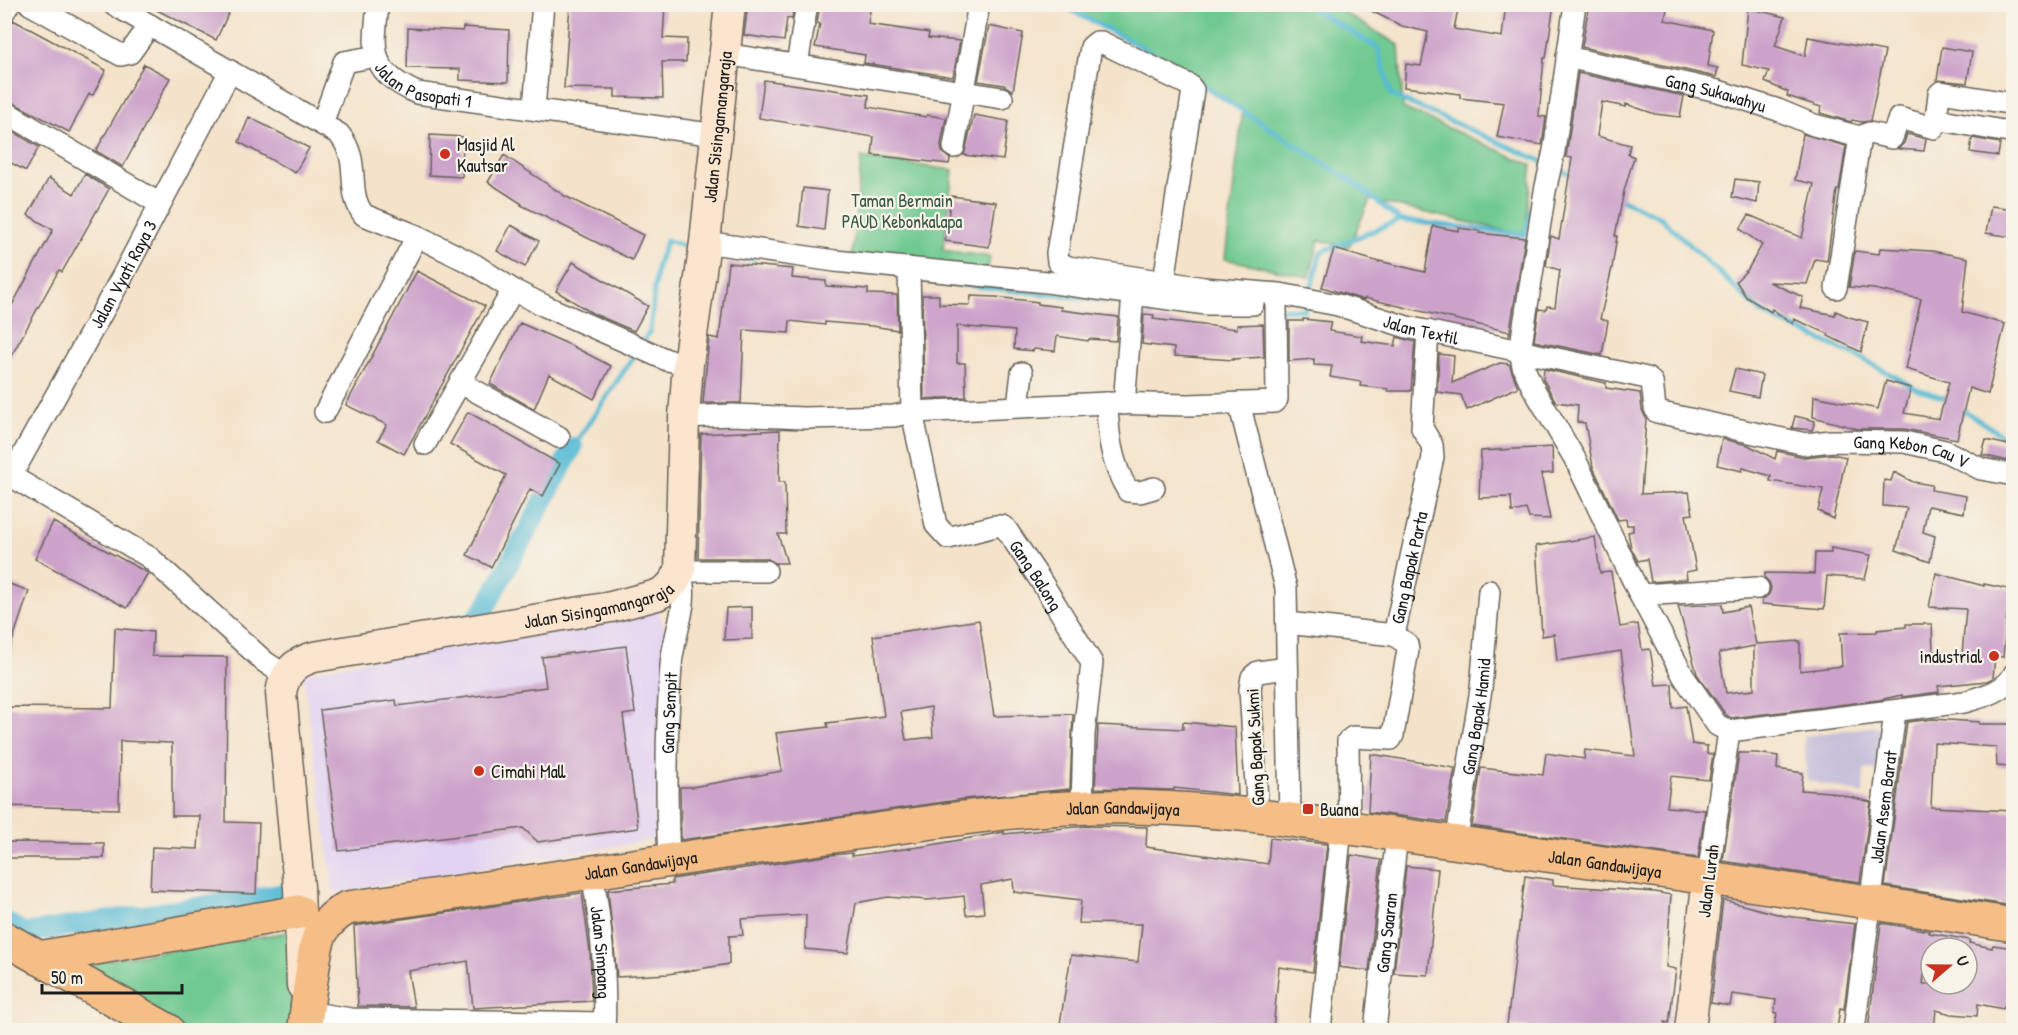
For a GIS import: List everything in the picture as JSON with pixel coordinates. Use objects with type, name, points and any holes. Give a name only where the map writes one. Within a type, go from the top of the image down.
[{"type":"main road","name":"Jalan Sisingamangaraja","points":[[286,676],[302,660],[314,657],[611,607],[640,600],[666,590],[674,582],[680,571],[684,417],[677,362],[704,252],[730,4]]},
{"type":"main road","points":[[286,676],[281,693],[299,887],[301,973],[305,1021]]},
{"type":"main road","name":"Jalan Gandawijaya","points":[[305,1021],[318,937],[334,916],[348,908],[592,873],[669,859],[1024,811],[1082,807],[1145,807],[1258,817],[1345,828],[1708,877],[2013,926]]},
{"type":"main road","name":"Jalan Lurah","points":[[1690,1030],[1708,877]]},
{"type":"main road","points":[[39,957],[299,912]]},
{"type":"main road","points":[[4,938],[167,1030]]},
{"type":"main road","points":[[4,963],[126,1030]]},
{"type":"street","points":[[4,12],[9,4]]},
{"type":"street","points":[[30,4],[122,55],[130,53],[150,25]]},
{"type":"street","points":[[113,4],[339,134],[346,142],[353,161],[354,189],[359,208],[364,215],[417,236],[475,265],[513,290],[630,345],[677,362]]},
{"type":"street","name":"Jalan Pasopati 1","points":[[378,4],[374,40],[376,57],[385,73],[398,84],[417,93],[716,135]]},
{"type":"street","points":[[534,108],[543,4]]},
{"type":"street","points":[[797,65],[807,4]]},
{"type":"street","points":[[954,147],[979,4]]},
{"type":"street","points":[[1575,4],[1554,151],[1545,191],[1520,351],[1523,366],[1532,386],[1575,459],[1640,595],[1684,677],[1717,725],[1729,732],[1964,702],[1986,696],[2005,686],[2013,677]]},
{"type":"street","name":"Jalan Textil","points":[[1164,281],[1193,90],[1189,85],[1097,42],[1091,47],[1057,254],[1058,262],[1068,267],[1204,288],[1280,294],[1338,305],[1407,327],[1647,378],[1652,382],[1657,411],[1806,444]]},
{"type":"street","points":[[725,54],[1002,98]]},
{"type":"street","points":[[322,124],[344,62],[376,57]]},
{"type":"street","name":"Gang Sukawahyu","points":[[1567,57],[1718,91],[1778,110],[1814,125],[1860,137],[1869,133],[1892,138],[1899,118],[1934,128],[1936,119]]},
{"type":"street","name":"Jalan Vyati Raya 3","points":[[8,474],[123,275],[230,71]]},
{"type":"street","points":[[2013,104],[1941,93],[1936,119],[2013,133]]},
{"type":"street","points":[[4,111],[160,204]]},
{"type":"street","points":[[1836,288],[1860,137]]},
{"type":"street","points":[[325,412],[417,236]]},
{"type":"street","points":[[704,252],[835,261],[1047,282],[1206,304],[1309,306],[1326,303]]},
{"type":"street","points":[[909,268],[912,412]]},
{"type":"street","points":[[426,444],[513,290]]},
{"type":"street","points":[[1133,294],[1109,442],[1121,479],[1128,491],[1140,492],[1154,488]]},
{"type":"street","points":[[684,417],[894,416],[912,412],[1018,406],[1274,402],[1277,399],[1276,305]]},
{"type":"street","name":"Gang Bapak Parta","points":[[1345,828],[1348,741],[1353,737],[1390,739],[1394,730],[1408,650],[1406,641],[1394,635],[1433,457],[1432,445],[1422,428],[1428,331]]},
{"type":"street","points":[[1018,406],[1022,373]]},
{"type":"street","points":[[461,383],[559,437]]},
{"type":"street","points":[[1239,403],[1286,588],[1290,821]]},
{"type":"street","name":"Gang Balong","points":[[912,412],[936,525],[941,532],[948,538],[995,526],[1006,529],[1092,663],[1084,734],[1082,807]]},
{"type":"street","name":"Gang Kebon Cau V","points":[[1806,444],[1831,441],[1904,442],[1945,451],[1981,469],[2013,475]]},
{"type":"street","points":[[8,474],[149,558],[266,662],[286,676]]},
{"type":"street","points":[[680,571],[766,571]]},
{"type":"street","name":"Gang Sempit","points":[[669,859],[667,730],[671,662],[680,627],[682,608],[683,588],[680,571]]},
{"type":"street","points":[[1640,595],[1758,588]]},
{"type":"street","name":"Gang Bapak Hamid","points":[[1456,843],[1481,689],[1489,591]]},
{"type":"street","points":[[1287,623],[1394,635]]},
{"type":"street","name":"Gang Bapak Sukmi","points":[[1258,817],[1250,689],[1252,677],[1258,672],[1287,668]]},
{"type":"street","name":"Jalan Asem Barat","points":[[1854,1030],[1895,712]]},
{"type":"street","name":"Jalan Lurah","points":[[1708,877],[1729,732]]},
{"type":"street","points":[[1320,1030],[1345,828]]},
{"type":"street","name":"Gang Saaran","points":[[1375,1030],[1397,835]]},
{"type":"street","name":"Jalan Simpang","points":[[592,873],[602,946],[604,1027]]},
{"type":"street","points":[[305,1021],[357,1019],[604,1027]]},
{"type":"shaded area","points":[[656,605],[666,632],[670,837],[334,893],[303,673]]},
{"type":"shaded area","points":[[1876,726],[1886,734],[1882,770],[1864,769],[1863,794],[1807,780],[1804,736]]},
{"type":"green space","points":[[1059,5],[1331,5],[1399,45],[1403,108],[1532,165],[1525,235],[1370,200],[1349,247],[1319,240],[1309,277],[1225,259],[1243,109],[1151,52]]},
{"type":"green space","name":"Taman Bermain PAUD Kebonkalapa","points":[[861,158],[953,170],[943,250],[990,257],[987,273],[852,259]]},
{"type":"green space","points":[[296,931],[293,1030],[175,1030],[67,966]]},
{"type":"building","points":[[145,4],[214,4],[229,12],[216,40]]},
{"type":"building","points":[[570,4],[665,4],[663,38],[687,39],[686,62],[662,62],[663,98],[615,97],[615,89],[564,88]]},
{"type":"building","points":[[748,4],[794,4],[792,19],[787,18],[784,41],[744,35]]},
{"type":"building","points":[[820,4],[871,4],[868,24],[929,33],[928,38],[960,41],[953,77],[864,63],[865,55],[815,47],[820,24],[817,23]]},
{"type":"building","points":[[1357,4],[1459,4],[1454,29],[1502,37],[1506,4],[1554,4],[1546,58],[1544,58],[1539,116],[1546,117],[1542,145],[1497,137],[1504,103],[1460,98],[1460,94],[1404,87],[1406,64],[1421,66],[1428,32],[1402,26]]},
{"type":"building","points":[[1589,4],[1668,4],[1665,20],[1713,30],[1708,66],[1718,68],[1716,77],[1582,47]]},
{"type":"building","points":[[1748,8],[1785,17],[1775,46],[1805,56],[1808,37],[1885,51],[1870,121],[1852,120],[1851,122],[1820,113],[1821,107],[1787,96],[1788,92],[1765,82],[1769,71],[1742,65]]},
{"type":"building","points":[[13,20],[106,70],[93,95],[89,94],[69,132],[4,98],[4,35]]},
{"type":"building","points":[[989,26],[1023,33],[1013,91],[1004,85],[978,81]]},
{"type":"building","points":[[463,27],[509,30],[508,82],[460,80],[460,69],[407,68],[408,28],[463,31]]},
{"type":"building","points":[[1942,47],[1972,52],[1967,83],[1937,80]]},
{"type":"building","points":[[144,64],[170,78],[123,167],[96,151]]},
{"type":"building","points":[[1578,73],[1684,96],[1680,117],[1655,114],[1626,104],[1626,107],[1602,102],[1597,136],[1630,145],[1628,154],[1634,157],[1624,191],[1615,236],[1617,236],[1612,268],[1600,319],[1608,321],[1602,355],[1534,341],[1539,309],[1546,310],[1547,306],[1555,307],[1560,270],[1546,266],[1551,236],[1559,239],[1572,158],[1566,157]]},
{"type":"building","points":[[764,80],[869,95],[868,107],[926,117],[927,115],[946,118],[941,145],[942,152],[950,159],[949,164],[872,155],[874,137],[759,118]]},
{"type":"building","points":[[974,115],[1008,121],[1003,160],[964,155]]},
{"type":"building","points":[[249,117],[309,148],[295,173],[239,142]]},
{"type":"building","points":[[4,126],[39,147],[26,171],[4,159]]},
{"type":"building","points":[[1803,134],[1846,146],[1827,261],[1815,259],[1807,284],[1769,282],[1803,297],[1800,308],[1835,315],[1836,311],[1868,322],[1861,352],[1828,336],[1829,334],[1794,319],[1793,324],[1772,309],[1771,312],[1746,297],[1736,281],[1748,269],[1762,245],[1740,229],[1749,215],[1802,238],[1814,184],[1795,180]]},
{"type":"building","points":[[1907,134],[1926,139],[1924,151],[1898,149],[1904,143]]},
{"type":"building","points":[[430,135],[463,137],[462,177],[429,175]]},
{"type":"building","points":[[1972,138],[2000,143],[1998,156],[1970,152]]},
{"type":"building","points":[[504,155],[565,196],[643,235],[632,260],[521,205],[488,182]]},
{"type":"building","points":[[85,174],[109,189],[62,272],[59,270],[4,369],[4,320],[53,230],[28,215],[49,178],[74,194]]},
{"type":"building","points":[[1735,179],[1759,182],[1757,203],[1732,197]]},
{"type":"building","points":[[803,188],[828,191],[824,230],[799,226]]},
{"type":"building","points":[[951,196],[996,202],[989,247],[945,241]]},
{"type":"building","points":[[1991,206],[2013,209],[2013,237],[1986,233]]},
{"type":"building","points":[[511,225],[539,241],[525,267],[497,251]]},
{"type":"building","points":[[1433,226],[1525,238],[1510,332],[1365,298],[1364,300],[1322,287],[1334,249],[1425,272]]},
{"type":"building","points":[[1880,248],[1932,251],[1968,258],[1962,312],[2005,324],[1988,394],[1969,388],[1957,439],[1904,429],[1858,429],[1813,417],[1814,396],[1878,409],[1886,381],[1911,388],[1904,413],[1939,419],[1949,382],[1906,369],[1921,299],[1874,289],[1849,287],[1855,251],[1879,254]]},
{"type":"building","points":[[573,262],[648,306],[634,331],[592,313],[556,291]]},
{"type":"building","points":[[728,263],[793,269],[792,278],[826,281],[826,286],[868,289],[868,294],[897,295],[898,330],[825,322],[825,325],[790,321],[789,333],[744,330],[741,403],[703,403],[709,337],[719,339]]},
{"type":"building","points":[[417,271],[485,306],[404,454],[378,440],[387,425],[346,405]]},
{"type":"building","points":[[922,295],[939,295],[939,304],[970,305],[971,296],[996,297],[1038,302],[1038,304],[1061,307],[1061,310],[1118,317],[1116,341],[1089,339],[1088,341],[1057,336],[1055,351],[1034,349],[1033,351],[1014,349],[1015,331],[957,326],[957,363],[965,363],[966,397],[924,399]]},
{"type":"building","points":[[1144,314],[1154,315],[1153,319],[1237,329],[1237,325],[1263,324],[1264,357],[1233,360],[1174,356],[1174,348],[1142,344]]},
{"type":"building","points":[[1303,319],[1331,322],[1329,331],[1362,336],[1361,341],[1395,346],[1397,337],[1415,342],[1411,391],[1388,391],[1388,389],[1360,386],[1361,382],[1330,377],[1332,366],[1314,365],[1314,359],[1289,361],[1289,321],[1303,321]]},
{"type":"building","points":[[520,323],[611,366],[594,399],[549,374],[534,409],[490,384]]},
{"type":"building","points":[[1439,354],[1454,356],[1452,383],[1500,363],[1509,364],[1518,387],[1467,410],[1461,395],[1437,392]]},
{"type":"building","points":[[1544,369],[1606,383],[1606,388],[1640,393],[1642,410],[1646,418],[1641,494],[1689,492],[1693,514],[1686,515],[1696,570],[1686,572],[1687,579],[1651,582],[1647,559],[1638,561],[1631,548],[1628,532],[1633,531],[1633,525],[1627,525],[1626,519],[1618,520],[1593,467],[1585,423],[1577,422],[1578,405],[1556,402],[1543,379]]},
{"type":"building","points":[[1735,369],[1762,375],[1758,397],[1729,391]]},
{"type":"building","points":[[468,412],[560,464],[543,496],[530,489],[491,567],[467,555],[506,475],[450,444]]},
{"type":"building","points":[[1795,416],[1815,421],[1812,430],[1792,428]]},
{"type":"building","points":[[780,430],[779,482],[785,482],[786,534],[778,534],[787,563],[775,563],[766,558],[698,558],[701,434]]},
{"type":"building","points":[[1722,439],[1748,445],[1775,459],[1777,451],[1804,457],[1832,454],[1846,457],[1833,519],[1818,511],[1823,489],[1770,481],[1771,476],[1743,468],[1742,471],[1717,465]]},
{"type":"building","points":[[1986,440],[2013,446],[2013,462],[1982,455]]},
{"type":"building","points":[[1552,447],[1553,473],[1541,474],[1550,519],[1529,518],[1526,509],[1512,512],[1511,497],[1479,498],[1481,451]]},
{"type":"building","points":[[1894,472],[1913,482],[1932,485],[1931,490],[1966,496],[1964,513],[1928,506],[1923,532],[1935,536],[1930,562],[1896,550],[1907,508],[1883,506],[1884,480],[1891,481]]},
{"type":"building","points":[[53,522],[148,573],[127,608],[35,559]]},
{"type":"building","points":[[1595,537],[1600,573],[1611,572],[1620,627],[1638,624],[1642,650],[1650,649],[1656,685],[1672,684],[1673,708],[1686,706],[1692,744],[1707,746],[1707,754],[1713,754],[1709,780],[1671,776],[1667,807],[1705,810],[1698,858],[1472,826],[1481,768],[1543,775],[1546,753],[1584,759],[1585,750],[1635,756],[1621,651],[1557,661],[1554,634],[1542,636],[1536,546]]},
{"type":"building","points":[[1831,548],[1871,555],[1865,579],[1827,576],[1824,609],[1762,604],[1762,600],[1769,594],[1771,588],[1765,578],[1765,573],[1814,574],[1815,553],[1831,553]]},
{"type":"building","points":[[1936,573],[1984,586],[1984,584],[2013,590],[2012,606],[2008,605],[2003,657],[1995,656],[1993,678],[1987,681],[1938,686],[1939,692],[1731,718],[1726,715],[1697,674],[1678,606],[1722,604],[1723,612],[1748,607],[1756,644],[1800,641],[1800,671],[1842,666],[1840,633],[1877,632],[1877,630],[1906,627],[1906,624],[1932,624],[1933,651],[1962,654],[1966,609],[1929,607]],"holes":[[[1754,646],[1754,690],[1726,693],[1719,653]]]},
{"type":"building","points":[[4,582],[29,591],[7,657],[4,656]]},
{"type":"building","points":[[752,607],[752,639],[724,640],[726,608]]},
{"type":"building","points":[[979,620],[994,716],[1073,714],[1070,789],[964,799],[681,840],[680,787],[692,787],[782,771],[776,733],[828,727],[827,723],[884,716],[873,636]],"holes":[[[931,707],[933,737],[906,740],[901,712]]]},
{"type":"building","points":[[115,628],[153,632],[152,656],[227,657],[226,822],[259,823],[256,894],[150,890],[152,847],[198,849],[200,816],[172,816],[172,743],[120,741],[119,809],[4,806],[4,707],[112,708]]},
{"type":"building","name":"Cimahi Mall","points":[[626,646],[635,713],[623,715],[638,828],[538,842],[523,828],[339,851],[320,710],[396,700],[397,706],[546,687],[542,657]]},
{"type":"building","points":[[1933,719],[1979,722],[1979,724],[2013,724],[2013,767],[1997,766],[1996,747],[1934,743],[1931,807],[2013,811],[2013,906],[1885,886],[1907,722]]},
{"type":"building","points":[[1183,722],[1235,727],[1238,795],[1174,788],[1174,790],[1095,788],[1098,725],[1183,729]]},
{"type":"building","points":[[1739,753],[1778,756],[1777,769],[1803,773],[1801,790],[1829,792],[1871,802],[1860,882],[1723,861]]},
{"type":"building","points":[[1371,754],[1455,768],[1446,822],[1368,812]]},
{"type":"building","points":[[1086,826],[1147,827],[1146,847],[1268,864],[1270,838],[1327,844],[1313,972],[1279,967],[1273,1030],[1059,1030],[1071,955],[1138,962],[1142,924],[1079,923],[1081,900],[1014,892],[1013,879],[981,885],[984,913],[966,915],[964,896],[928,900],[888,897],[856,903],[848,953],[805,949],[806,915],[741,919],[743,935],[729,936],[729,964],[668,974],[617,977],[608,890],[672,884],[672,879],[832,855],[852,853],[852,856],[1004,832],[1004,834]]},
{"type":"building","points":[[4,842],[104,843],[104,858],[4,858]]},
{"type":"building","points":[[1351,855],[1381,860],[1369,971],[1339,967]]},
{"type":"building","points":[[1406,866],[1438,869],[1428,975],[1394,973]]},
{"type":"building","points":[[1525,876],[1553,880],[1553,885],[1671,895],[1666,967],[1676,969],[1669,1023],[1665,1022],[1665,1030],[1552,1030],[1507,1025]]},
{"type":"building","points":[[582,893],[590,952],[592,1001],[473,1008],[468,961],[408,971],[414,1007],[358,1006],[354,926]]},
{"type":"building","points":[[1723,900],[1785,916],[1855,924],[1844,1009],[1840,1008],[1837,1030],[1774,1030],[1777,1013],[1774,1013],[1776,1000],[1732,994],[1730,1006],[1711,1003]]},
{"type":"building","points":[[1881,923],[1947,936],[1919,936],[1919,996],[1979,996],[1979,945],[2013,948],[2013,1008],[2004,1006],[2003,1009],[1978,1004],[1977,1016],[1936,1010],[1934,1030],[1868,1030]]},
{"type":"waterway","points":[[1059,4],[1175,67]]},
{"type":"waterway","points":[[1304,4],[1378,48],[1391,95],[1546,163]]},
{"type":"waterway","points":[[1195,80],[1353,182],[1400,220],[1525,235],[1532,208]]},
{"type":"waterway","points":[[1554,167],[1576,177]]},
{"type":"waterway","points":[[1617,197],[1660,217],[1762,313],[1863,359],[1917,389],[1949,401]]},
{"type":"waterway","points":[[1309,295],[1321,252],[1400,220]]},
{"type":"waterway","points":[[641,345],[650,331],[657,266],[667,240],[693,250]]},
{"type":"waterway","points":[[711,255],[753,259]]},
{"type":"waterway","points":[[929,281],[1110,301]]},
{"type":"waterway","points":[[1281,309],[1305,310],[1306,304]]},
{"type":"waterway","points":[[573,447],[636,353]]},
{"type":"waterway","points":[[1960,408],[2014,443]]},
{"type":"waterway","points":[[458,624],[473,621],[484,610],[573,447]]},
{"type":"waterway","points":[[4,921],[25,933],[287,893]]},
{"type":"place","name":"Masjid Al Kautsar","points":[[445,154]]},
{"type":"place","name":"industrial","points":[[1994,656]]},
{"type":"place","name":"Cimahi Mall","points":[[479,771]]},
{"type":"place","name":"Buana","points":[[1308,809]]}]
